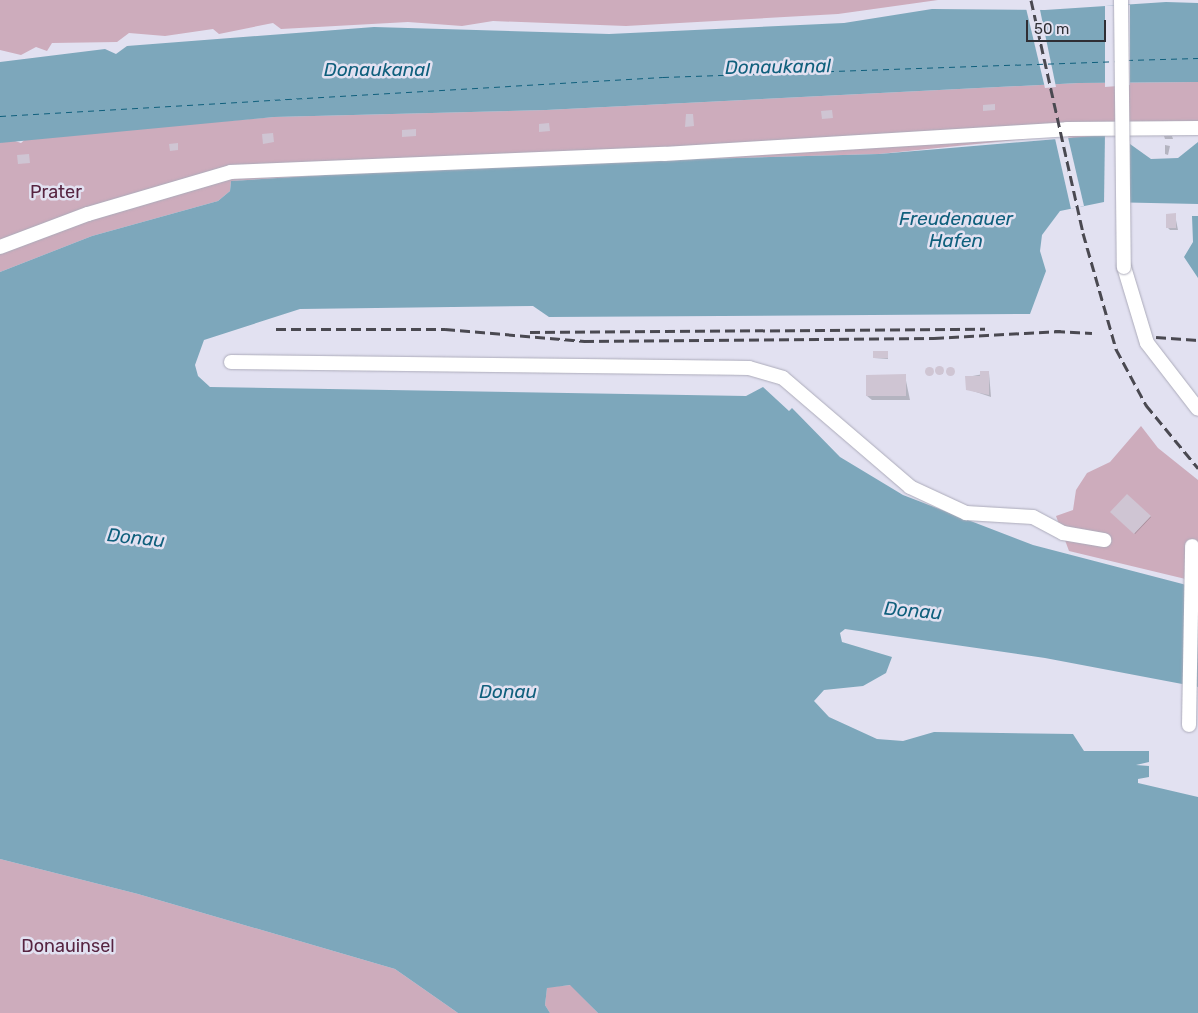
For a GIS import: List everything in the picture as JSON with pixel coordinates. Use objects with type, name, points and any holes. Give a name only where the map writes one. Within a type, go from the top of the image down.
[{"type":"street","points":[[1122,0],[1124,267],[1147,343],[1198,409]]},
{"type":"street","points":[[0,247],[88,214],[231,172],[694,152],[1067,129],[1198,128]]},
{"type":"street","points":[[231,362],[749,368],[783,378],[910,487],[966,513],[1033,517],[1064,533],[1104,540]]},
{"type":"street","points":[[1189,725],[1192,546]]},
{"type":"green space","points":[[0,0],[938,0],[838,14],[626,26],[493,21],[462,26],[408,22],[281,29],[273,23],[219,34],[213,29],[165,36],[129,33],[117,42],[52,43],[47,51],[36,47],[21,55],[0,50]]},
{"type":"green space","name":"Prater","points":[[1198,82],[1198,122],[1129,134],[1130,144],[1055,136],[879,154],[481,165],[231,181],[230,191],[218,201],[92,236],[0,272],[0,143],[9,139],[21,143],[28,137],[274,117],[546,110],[1079,83]]},
{"type":"green space","points":[[1141,426],[1158,448],[1198,480],[1198,582],[1069,551],[1056,516],[1073,510],[1076,490],[1087,473],[1110,462]]},
{"type":"green space","name":"Donauinsel","points":[[0,859],[138,894],[395,969],[458,1013],[0,1013]]},
{"type":"green space","points":[[571,985],[598,1013],[550,1013],[545,1005],[547,987]]},
{"type":"water","name":"Donaukanal","points":[[1166,2],[1198,3],[1198,82],[1079,83],[546,110],[274,117],[0,143],[0,62],[105,49],[116,54],[127,46],[374,27],[609,34],[844,23],[932,9],[1045,10]]},
{"type":"water","name":"Donau","points":[[1105,135],[1130,144],[1151,159],[1178,158],[1198,142],[1198,204],[1104,202],[1060,211],[1042,235],[1040,251],[1046,271],[1030,314],[549,317],[533,306],[300,309],[204,340],[195,365],[198,376],[210,387],[746,396],[763,387],[789,411],[792,408],[840,457],[903,495],[1033,545],[1198,588],[1198,687],[1045,658],[845,629],[840,633],[842,642],[892,657],[886,673],[863,686],[824,690],[814,701],[829,717],[877,739],[903,741],[934,732],[1073,734],[1084,751],[1149,751],[1149,762],[1136,765],[1149,766],[1149,777],[1138,779],[1138,783],[1198,797],[1198,1013],[598,1013],[570,985],[547,988],[545,1005],[550,1013],[458,1013],[395,969],[138,894],[0,859],[0,272],[92,236],[218,201],[230,191],[231,181],[481,165],[879,154]]},
{"type":"water","points":[[1192,216],[1198,216],[1198,278],[1184,257],[1193,242]]},
{"type":"pier","points":[[1025,4],[1039,5],[1056,87],[1045,88]]},
{"type":"pier","points":[[1130,5],[1130,85],[1105,87],[1105,6]]},
{"type":"pier","points":[[1067,133],[1084,206],[1071,209],[1054,134]]},
{"type":"pier","points":[[1105,133],[1130,141],[1130,204],[1104,204]]},
{"type":"building","points":[[995,104],[995,110],[983,111],[983,105]]},
{"type":"building","points":[[832,110],[833,118],[822,119],[821,111]]},
{"type":"building","points":[[686,114],[693,114],[694,126],[685,127]]},
{"type":"building","points":[[549,123],[550,131],[539,132],[539,124]]},
{"type":"building","points":[[416,129],[416,136],[402,137],[402,130]]},
{"type":"building","points":[[273,133],[274,142],[263,144],[262,134]]},
{"type":"building","points":[[178,143],[178,150],[170,151],[169,144]]},
{"type":"building","points":[[29,154],[30,163],[18,164],[17,155]]},
{"type":"building","points":[[1176,213],[1176,228],[1166,228],[1166,214]]},
{"type":"building","points":[[873,351],[888,351],[888,358],[873,358]]},
{"type":"building","points":[[939,365],[944,370],[939,375],[934,370]]},
{"type":"building","points":[[929,366],[934,371],[929,376],[924,371]]},
{"type":"building","points":[[950,366],[955,371],[950,376],[945,371]]},
{"type":"building","points":[[980,371],[989,371],[989,395],[966,390],[965,376],[980,376]]},
{"type":"building","points":[[906,374],[906,396],[866,396],[866,375]]},
{"type":"building","points":[[1127,494],[1151,516],[1134,534],[1110,512]]},
{"type":"ferry route","points":[[1127,60],[1198,58]]},
{"type":"ferry route","points":[[0,116],[663,77],[1115,61]]},
{"type":"railway","points":[[1031,0],[1083,233],[1116,349],[1146,405],[1198,468]]},
{"type":"railway","points":[[276,329],[445,329],[584,341],[934,338],[1061,331]]},
{"type":"railway","points":[[530,332],[985,329]]},
{"type":"railway","points":[[1055,331],[1092,333]]},
{"type":"railway","points":[[1156,337],[1198,340]]},
{"type":"water label","name":"Freudenauer Hafen","points":[[956,230]]}]
